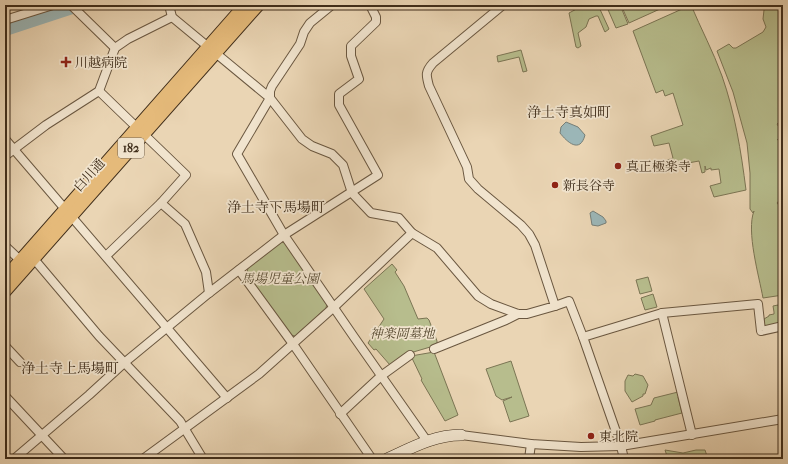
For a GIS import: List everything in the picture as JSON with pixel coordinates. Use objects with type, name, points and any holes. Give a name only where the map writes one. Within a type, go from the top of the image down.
[{"type":"main road","name":"白川通","points":[[5,278],[20,260],[68,213],[212,49],[245,5]]},
{"type":"main road","name":"白川通","points":[[212,49],[258,5]]},
{"type":"main road","name":"白川通","points":[[5,292],[34,259],[68,213]]},
{"type":"street","points":[[5,20],[52,5]]},
{"type":"street","points":[[169,5],[172,17],[270,98],[302,139],[312,146],[332,154],[343,165],[352,193],[371,213],[399,218],[412,233],[437,248],[478,296],[491,304],[518,314],[527,314],[569,301],[621,446],[624,459]]},
{"type":"street","points":[[332,5],[310,23],[304,32],[300,44],[272,86],[270,98],[237,154],[284,235],[427,441]]},
{"type":"street","points":[[14,459],[124,363],[209,293],[284,235],[378,175],[339,105],[339,94],[359,79],[351,56],[351,46],[376,22],[376,17],[370,5]]},
{"type":"street","points":[[503,5],[433,63],[428,69],[426,75],[429,86],[467,167],[469,179],[487,197],[521,225],[529,234],[535,245],[555,306]]},
{"type":"street","points":[[74,7],[115,48]]},
{"type":"street","points":[[5,156],[46,125],[99,91],[115,48],[128,39],[172,17]]},
{"type":"street","points":[[99,91],[186,176],[161,203],[106,256]]},
{"type":"street","points":[[5,139],[227,398]]},
{"type":"street","points":[[161,203],[185,224],[206,272],[209,293]]},
{"type":"street","points":[[144,459],[259,374],[334,307],[412,233]]},
{"type":"street","points":[[5,246],[20,260],[34,259],[93,330],[180,421],[203,459]]},
{"type":"street","points":[[239,270],[293,344],[372,459]]},
{"type":"street","points":[[583,337],[662,313],[758,304],[761,331],[783,326]]},
{"type":"street","points":[[662,313],[692,435]]},
{"type":"street","points":[[434,349],[518,314]]},
{"type":"street","points":[[5,346],[20,362]]},
{"type":"street","points":[[340,414],[381,376],[410,355]]},
{"type":"street","points":[[5,396],[64,459]]},
{"type":"street","points":[[387,459],[427,441],[452,435],[531,444],[581,447],[621,446],[782,422]]},
{"type":"street","points":[[529,459],[531,444]]},
{"type":"green space","points":[[584,5],[598,5],[609,29],[605,32],[598,16],[589,19],[586,27],[578,33],[581,46],[578,48],[576,47],[569,13]]},
{"type":"green space","points":[[606,5],[620,5],[628,24],[616,28]]},
{"type":"green space","points":[[621,5],[658,5],[660,9],[629,23]]},
{"type":"green space","points":[[691,5],[715,58],[727,90],[737,132],[746,190],[714,197],[710,186],[721,183],[719,169],[711,170],[711,168],[706,170],[705,166],[705,172],[702,173],[699,161],[666,167],[665,161],[673,158],[669,143],[654,146],[651,136],[683,125],[673,93],[665,96],[663,90],[656,93],[633,31]]},
{"type":"green space","points":[[772,5],[783,5],[783,119],[777,124],[783,134],[777,140],[783,136],[783,196],[777,203],[783,210],[783,295],[763,298],[752,242],[751,230],[754,211],[753,213],[750,209],[750,173],[747,143],[733,92],[717,51],[729,44],[733,48],[736,48],[763,32],[766,27],[763,19],[764,10]]},
{"type":"green space","points":[[521,50],[527,71],[523,72],[519,57],[498,62],[497,56]]},
{"type":"green space","name":"馬場児童公園","points":[[280,242],[286,243],[327,303],[326,308],[295,336],[291,335],[247,274],[248,267]]},
{"type":"green space","name":"神楽岡墓地","points":[[392,264],[397,270],[395,272],[404,286],[418,319],[427,318],[429,320],[437,341],[437,345],[410,353],[390,365],[376,349],[374,350],[368,343],[384,319],[364,289]]},
{"type":"green space","points":[[648,277],[652,291],[640,294],[636,280]]},
{"type":"green space","points":[[653,294],[657,307],[645,310],[641,298]]},
{"type":"green space","points":[[778,305],[781,314],[783,314],[783,324],[765,328],[764,319],[769,315],[774,314],[773,306]]},
{"type":"green space","name":"神楽岡墓地","points":[[434,352],[458,415],[445,421],[421,380],[422,379],[411,356]]},
{"type":"green space","points":[[511,361],[529,416],[510,422],[503,401],[512,397],[502,400],[496,396],[486,369]]},
{"type":"green space","points":[[635,374],[643,376],[648,385],[645,394],[632,402],[625,391],[625,381],[628,375],[633,376]]},
{"type":"green space","points":[[678,392],[682,413],[640,425],[635,409],[651,405],[654,398]]},
{"type":"green space","points":[[665,450],[683,453],[696,450],[705,450],[708,459],[668,459]]},
{"type":"water","points":[[566,122],[578,127],[585,135],[580,144],[577,145],[570,143],[560,133],[561,127]]},
{"type":"water","points":[[593,211],[603,217],[606,223],[598,226],[592,225],[590,213]]},
{"type":"waterway","points":[[5,29],[78,5]]},
{"type":"place","name":"川越病院","points":[[66,62]]},
{"type":"place","name":"真正極楽寺","points":[[618,166]]},
{"type":"place","name":"新長谷寺","points":[[555,185]]},
{"type":"place","name":"東北院","points":[[591,436]]},
{"type":"district","name":"浄土寺真如町","points":[[569,112]]},
{"type":"district","name":"浄土寺下馬場町","points":[[276,207]]},
{"type":"district","name":"浄土寺上馬場町","points":[[70,368]]}]
